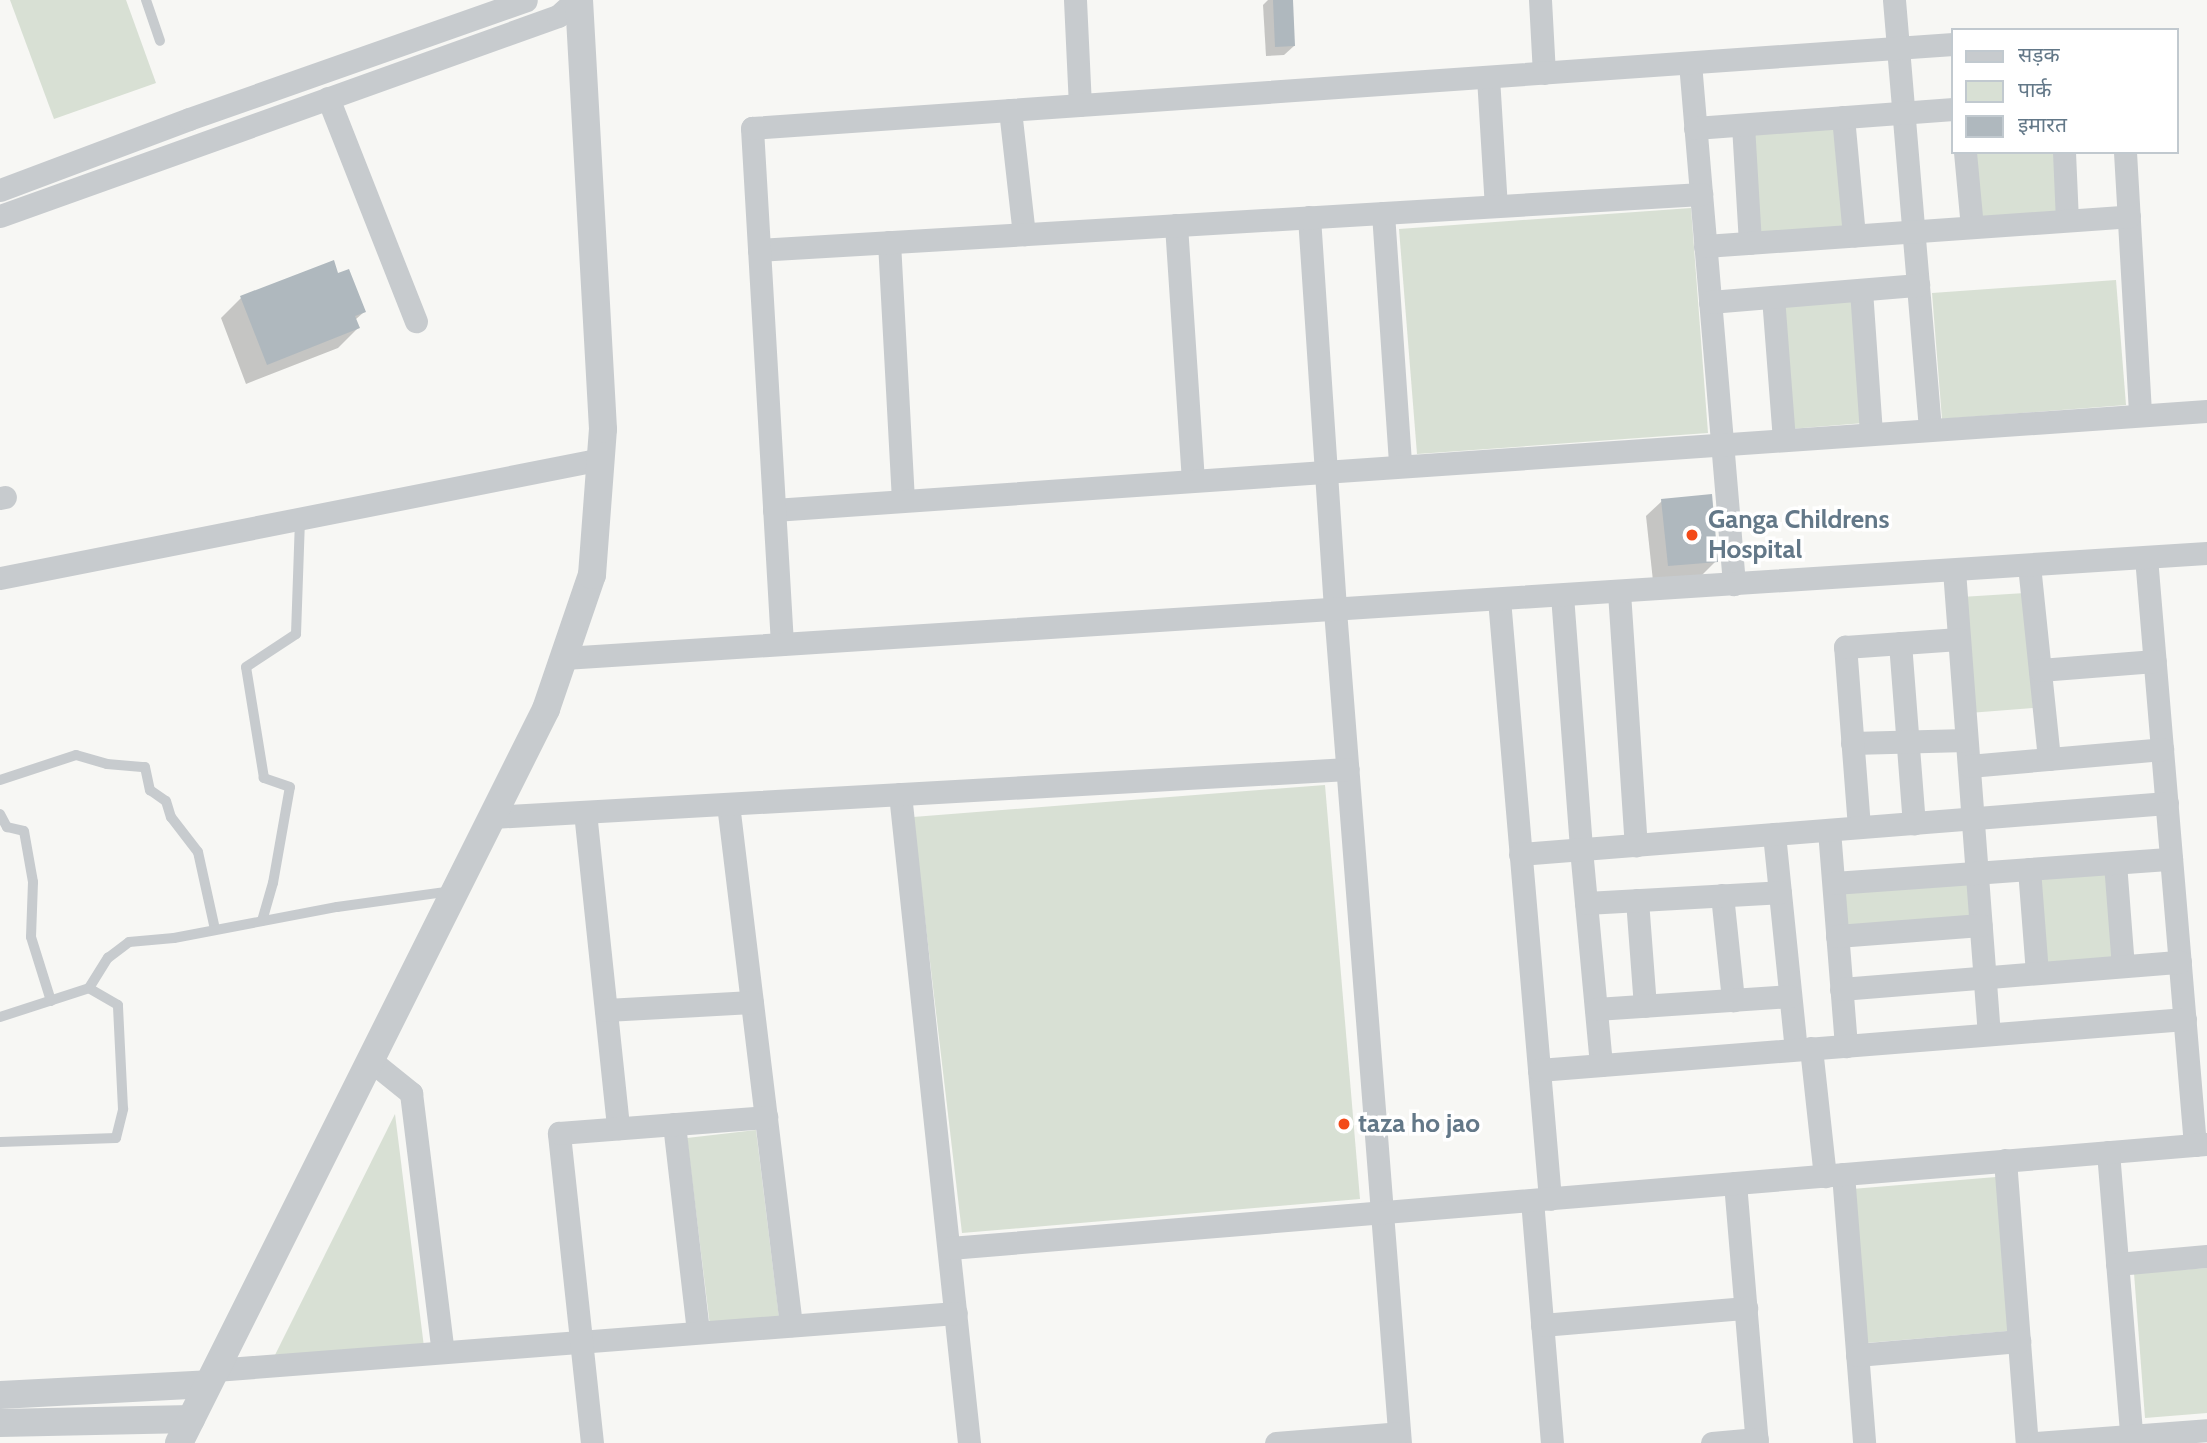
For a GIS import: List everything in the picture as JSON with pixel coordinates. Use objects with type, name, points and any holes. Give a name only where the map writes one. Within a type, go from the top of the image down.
[{"type":"street","points":[[0,190],[189,119],[526,0]]},
{"type":"street","points":[[0,216],[558,16],[577,0]]},
{"type":"street","points":[[0,1423],[185,1431],[546,709],[592,575],[603,429],[577,0]]},
{"type":"street","points":[[1075,0],[1080,105]]},
{"type":"street","points":[[1540,0],[1544,73]]},
{"type":"street","points":[[1894,0],[1930,429]]},
{"type":"street","points":[[782,644],[752,128],[1952,44]]},
{"type":"street","points":[[1690,63],[1734,584]]},
{"type":"street","points":[[1488,77],[1496,206]]},
{"type":"street","points":[[328,98],[416,321]]},
{"type":"street","points":[[1695,128],[1952,109]]},
{"type":"street","points":[[1010,110],[1024,234]]},
{"type":"street","points":[[1843,117],[1854,235]]},
{"type":"street","points":[[1743,125],[1751,243]]},
{"type":"street","points":[[1965,154],[1972,227]]},
{"type":"street","points":[[2064,154],[2067,220]]},
{"type":"street","points":[[2125,154],[2140,415]]},
{"type":"street","points":[[759,250],[1701,194]]},
{"type":"street","points":[[1383,213],[1400,465]]},
{"type":"street","points":[[1705,246],[2129,216]]},
{"type":"street","points":[[1276,1443],[1399,1438],[1335,610],[1309,217]]},
{"type":"street","points":[[1175,225],[1193,479]]},
{"type":"street","points":[[889,242],[903,500]]},
{"type":"street","points":[[1710,302],[1918,285]]},
{"type":"street","points":[[1861,290],[1871,433]]},
{"type":"street","points":[[1773,298],[1784,439]]},
{"type":"street","points":[[774,510],[2207,411]]},
{"type":"street","points":[[0,578],[601,459]]},
{"type":"street","points":[[564,658],[2207,554]]},
{"type":"street","points":[[950,1248],[2201,1144],[2185,1019],[2146,557]]},
{"type":"street","points":[[2029,565],[2049,759]]},
{"type":"street","points":[[1954,570],[1989,1034]]},
{"type":"street","points":[[1619,592],[1636,845]]},
{"type":"street","points":[[1562,595],[1601,1065]]},
{"type":"street","points":[[1499,599],[1539,1070],[1542,1325],[1552,1443]]},
{"type":"street","points":[[1859,827],[1845,647],[1959,639]]},
{"type":"street","points":[[1900,643],[1914,823]]},
{"type":"street","points":[[2040,670],[2155,661]]},
{"type":"street","points":[[1852,743],[1966,740]]},
{"type":"street","points":[[1969,766],[2162,749]]},
{"type":"street","points":[[492,817],[1348,769]]},
{"type":"street","points":[[900,794],[969,1443]]},
{"type":"street","points":[[1520,854],[2167,803]]},
{"type":"street","points":[[728,804],[791,1325]]},
{"type":"street","points":[[585,812],[618,1128]]},
{"type":"street","points":[[1829,830],[1846,1046]]},
{"type":"street","points":[[1774,834],[1790,996],[1834,1175],[1857,1355],[1864,1443]]},
{"type":"street","points":[[1833,883],[2171,859]]},
{"type":"street","points":[[2115,863],[2123,966]]},
{"type":"street","points":[[2029,869],[2038,973]]},
{"type":"street","points":[[1586,902],[1780,892]]},
{"type":"street","points":[[1722,895],[1733,1000]]},
{"type":"street","points":[[1637,900],[1645,1006]]},
{"type":"street","points":[[1837,936],[1981,925]]},
{"type":"street","points":[[1842,989],[2180,962]]},
{"type":"street","points":[[1596,1009],[1790,996]]},
{"type":"street","points":[[606,1010],[752,1002]]},
{"type":"street","points":[[1539,1070],[2185,1019]]},
{"type":"street","points":[[370,1060],[411,1093],[443,1352]]},
{"type":"street","points":[[592,1443],[559,1133],[766,1117]]},
{"type":"street","points":[[674,1124],[698,1332]]},
{"type":"street","points":[[2109,1152],[2131,1439]]},
{"type":"street","points":[[2004,1160],[2027,1443]]},
{"type":"street","points":[[1712,1443],[1757,1441],[1735,1183]]},
{"type":"street","points":[[2117,1264],[2207,1256]]},
{"type":"street","points":[[1542,1325],[1745,1308]]},
{"type":"street","points":[[0,1395],[211,1377],[443,1352],[956,1313]]},
{"type":"street","points":[[1857,1355],[2019,1341]]},
{"type":"street","points":[[2036,1443],[2131,1439],[2207,1430]]},
{"type":"lane","points":[[146,0],[160,41]]},
{"type":"lane","points":[[262,921],[290,787],[264,778],[246,667],[296,634],[300,519]]},
{"type":"lane","points":[[0,780],[76,755],[107,764],[145,767],[150,790],[166,801],[171,817],[198,852],[215,929]]},
{"type":"lane","points":[[0,814],[7,827],[24,831],[33,882],[31,937],[51,1001]]},
{"type":"lane","points":[[0,1017],[89,988],[108,958],[129,942],[454,891]]},
{"type":"lane","points":[[0,1142],[116,1138],[123,1109],[118,1005],[89,988]]},
{"type":"green space","points":[[10,0],[126,0],[156,83],[54,119]]},
{"type":"green space","points":[[1838,127],[1845,230],[1759,236],[1752,132]]},
{"type":"green space","points":[[1973,154],[2057,154],[2061,213],[1978,219]]},
{"type":"green space","points":[[1691,208],[1708,433],[1417,454],[1399,229]]},
{"type":"green space","points":[[2116,280],[2126,405],[1942,419],[1932,293]]},
{"type":"green space","points":[[1852,301],[1864,423],[1790,429],[1779,307]]},
{"type":"green space","points":[[2025,593],[2033,708],[1969,713],[1961,597]]},
{"type":"green space","points":[[1325,785],[1360,1199],[962,1233],[913,817]]},
{"type":"green space","points":[[2110,869],[2117,961],[2043,967],[2035,874]]},
{"type":"green space","points":[[1969,880],[1973,917],[1842,928],[1839,890]]},
{"type":"green space","points":[[395,1114],[424,1347],[275,1355]]},
{"type":"green space","points":[[756,1130],[779,1317],[710,1326],[687,1138]]},
{"type":"green space","points":[[1996,1177],[2009,1331],[1866,1343],[1852,1189]]},
{"type":"green space","points":[[2207,1268],[2207,1413],[2145,1418],[2134,1273]]},
{"type":"building","points":[[1273,0],[1293,0],[1295,46],[1275,47]]},
{"type":"building","points":[[334,260],[338,273],[349,269],[366,312],[355,316],[360,328],[267,365],[240,296]]},
{"type":"building","points":[[1712,494],[1718,562],[1668,566],[1661,499]]},
{"type":"place","name":"Ganga Childrens Hospital","points":[[1692,535]]},
{"type":"place","name":"taza ho jao","points":[[1344,1124]]}]
